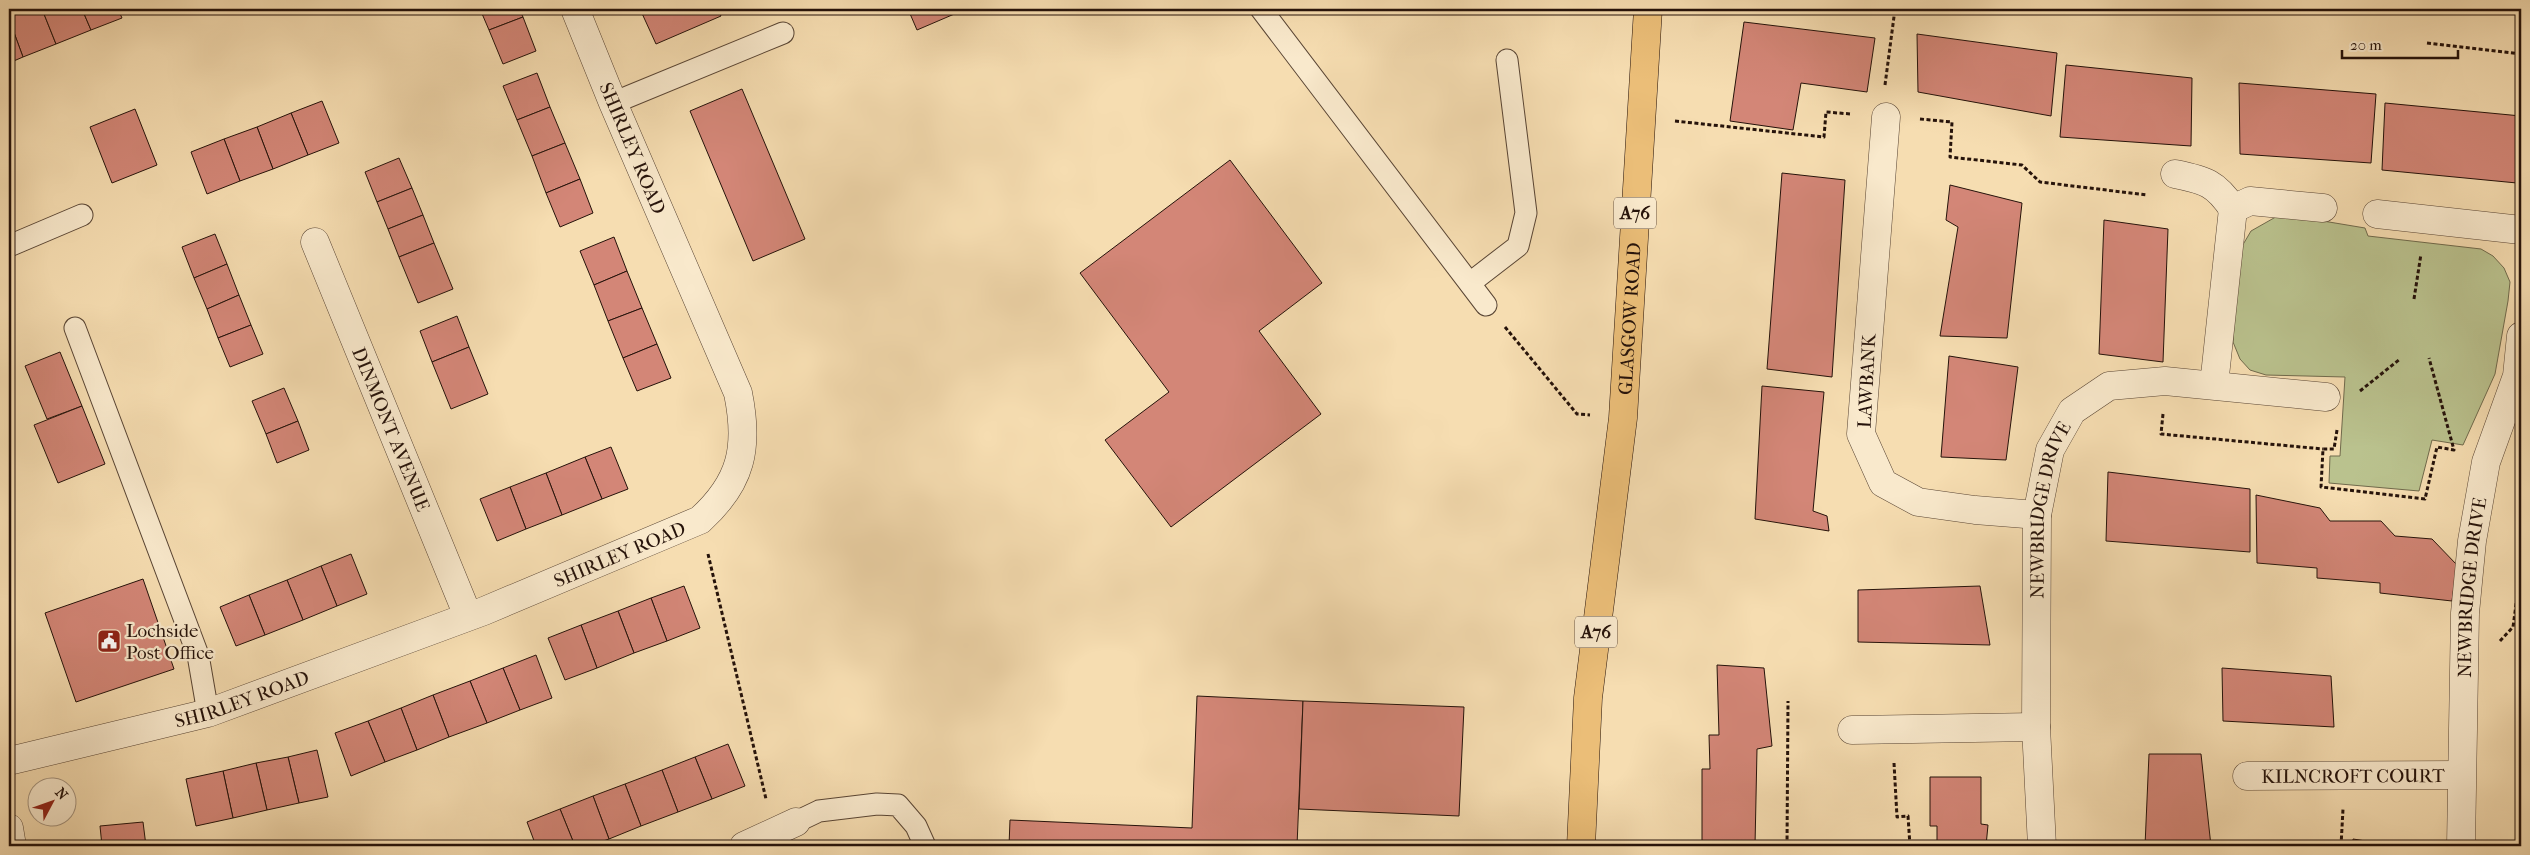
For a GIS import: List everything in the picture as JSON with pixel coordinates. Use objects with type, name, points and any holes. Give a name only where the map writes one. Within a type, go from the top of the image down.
[{"type":"highway","name":"GLASGOW ROAD","points":[[1623,418],[1648,9]]},
{"type":"highway","name":"A76","points":[[1581,846],[1588,698],[1623,418]]},
{"type":"street","name":"SHIRLEY ROAD","points":[[9,760],[208,714],[468,616],[700,520],[720,502],[733,479],[741,458],[744,436],[738,393],[613,103],[575,9]]},
{"type":"street","name":"LAWBANK","points":[[1886,117],[1861,434],[1883,483],[1918,502],[1974,510],[2037,515]]},
{"type":"street","points":[[2175,174],[2200,180],[2222,192],[2233,209],[2214,386]]},
{"type":"street","points":[[2233,209],[2250,201],[2323,208]]},
{"type":"street","points":[[2377,214],[2521,230]]},
{"type":"street","name":"DINMONT AVENUE","points":[[315,242],[468,616]]},
{"type":"street","name":"NEWBRIDGE DRIVE","points":[[2461,846],[2464,654],[2472,541],[2486,462],[2517,376],[2521,336]]},
{"type":"street","name":"NEWBRIDGE DRIVE","points":[[2042,846],[2036,727],[2037,515],[2050,450],[2072,411],[2109,386],[2165,381],[2334,395]]},
{"type":"street","points":[[1852,730],[2036,727]]},
{"type":"street","name":"KILNCROFT COURT","points":[[2247,776],[2461,775]]},
{"type":"street","points":[[744,846],[785,827]]},
{"type":"street","points":[[9,828],[12,846]]},
{"type":"lane","points":[[1261,9],[1486,305]]},
{"type":"lane","points":[[613,103],[783,32]]},
{"type":"lane","points":[[1470,283],[1518,246],[1526,213],[1507,60]]},
{"type":"lane","points":[[9,246],[82,215]]},
{"type":"lane","points":[[75,328],[198,655],[208,714]]},
{"type":"lane","points":[[785,827],[819,811],[877,804],[898,805],[916,826],[925,846]]},
{"type":"path","points":[[1885,87],[1895,9]]},
{"type":"path","points":[[2427,43],[2521,54]]},
{"type":"path","points":[[2414,299],[2427,221]]},
{"type":"path","points":[[1486,305],[1577,414],[1623,418]]},
{"type":"path","points":[[2323,449],[2321,488],[2425,499],[2436,447],[2454,450],[2429,358]]},
{"type":"path","points":[[2165,381],[2161,434],[2334,449],[2334,395],[2356,394],[2400,359]]},
{"type":"path","points":[[700,520],[785,827]]},
{"type":"path","points":[[2464,654],[2486,656],[2513,626],[2521,568]]},
{"type":"path","points":[[1787,846],[1788,701]]},
{"type":"path","points":[[1892,729],[1897,817],[1908,816],[1910,846]]},
{"type":"green space","points":[[2281,214],[2365,228],[2368,236],[2481,249],[2493,256],[2504,268],[2510,282],[2495,374],[2463,445],[2432,440],[2419,491],[2329,483],[2330,456],[2340,456],[2345,377],[2266,375],[2250,370],[2240,359],[2233,342],[2237,261],[2241,248],[2251,231]]},
{"type":"building","points":[[22,9],[42,9],[56,44],[23,57],[9,19],[9,14]]},
{"type":"building","points":[[42,9],[82,9],[91,30],[56,44]]},
{"type":"building","points":[[82,9],[118,9],[122,18],[91,30]]},
{"type":"building","points":[[480,9],[519,9],[523,17],[489,30]]},
{"type":"building","points":[[640,9],[718,9],[721,16],[656,44]]},
{"type":"building","points":[[908,9],[966,9],[917,30]]},
{"type":"building","points":[[523,17],[536,51],[503,64],[489,30]]},
{"type":"building","points":[[9,19],[23,57],[9,63]]},
{"type":"building","points":[[1744,22],[1875,38],[1867,92],[1801,83],[1793,130],[1730,121]]},
{"type":"building","points":[[1917,34],[2057,53],[2051,116],[1918,92]]},
{"type":"building","points":[[2066,65],[2192,78],[2191,146],[2060,137]]},
{"type":"building","points":[[537,73],[550,107],[517,120],[503,86]]},
{"type":"building","points":[[2239,83],[2376,94],[2371,163],[2240,154]]},
{"type":"building","points":[[742,89],[805,239],[753,261],[690,111]]},
{"type":"building","points":[[322,101],[339,143],[308,155],[291,113]]},
{"type":"building","points":[[2385,103],[2521,116],[2517,183],[2382,170]]},
{"type":"building","points":[[550,107],[565,143],[532,156],[517,120]]},
{"type":"building","points":[[135,109],[157,165],[112,183],[90,127]]},
{"type":"building","points":[[291,113],[308,155],[273,169],[257,127]]},
{"type":"building","points":[[257,127],[273,169],[240,181],[224,139]]},
{"type":"building","points":[[224,139],[240,181],[207,194],[191,152]]},
{"type":"building","points":[[565,143],[580,179],[546,193],[532,156]]},
{"type":"building","points":[[399,158],[412,188],[377,202],[365,172]]},
{"type":"building","points":[[1230,160],[1322,283],[1259,331],[1321,414],[1171,527],[1105,440],[1169,392],[1080,273]]},
{"type":"building","points":[[1782,173],[1845,180],[1832,377],[1767,369]]},
{"type":"building","points":[[580,179],[593,213],[560,227],[546,193]]},
{"type":"building","points":[[1950,185],[2022,203],[2007,338],[1940,336],[1958,227],[1946,220]]},
{"type":"building","points":[[412,188],[423,215],[388,229],[377,202]]},
{"type":"building","points":[[423,215],[434,243],[399,257],[388,229]]},
{"type":"building","points":[[2104,220],[2168,229],[2163,362],[2099,354]]},
{"type":"building","points":[[215,234],[227,264],[194,278],[182,247]]},
{"type":"building","points":[[614,237],[627,271],[594,285],[580,251]]},
{"type":"building","points":[[434,243],[453,289],[418,303],[399,257]]},
{"type":"building","points":[[227,264],[239,295],[207,309],[194,278]]},
{"type":"building","points":[[627,271],[642,308],[608,321],[594,285]]},
{"type":"building","points":[[239,295],[251,325],[218,338],[207,309]]},
{"type":"building","points":[[642,308],[657,344],[623,358],[608,321]]},
{"type":"building","points":[[457,316],[469,347],[432,362],[420,331]]},
{"type":"building","points":[[251,325],[263,354],[230,367],[218,338]]},
{"type":"building","points":[[657,344],[671,378],[637,391],[623,358]]},
{"type":"building","points":[[469,347],[488,394],[451,409],[432,362]]},
{"type":"building","points":[[60,352],[82,406],[47,419],[25,366]]},
{"type":"building","points":[[1949,356],[2018,367],[2006,460],[1941,457]]},
{"type":"building","points":[[1762,386],[1824,392],[1813,511],[1827,516],[1829,531],[1755,519]]},
{"type":"building","points":[[284,388],[298,421],[266,434],[252,401]]},
{"type":"building","points":[[82,406],[105,464],[58,483],[34,425]]},
{"type":"building","points":[[298,421],[309,450],[277,463],[266,434]]},
{"type":"building","points":[[611,447],[628,489],[602,499],[585,457]]},
{"type":"building","points":[[585,457],[602,499],[562,515],[546,473]]},
{"type":"building","points":[[2108,472],[2250,489],[2250,552],[2106,541]]},
{"type":"building","points":[[546,473],[562,515],[526,529],[510,487]]},
{"type":"building","points":[[510,487],[526,529],[497,541],[480,499]]},
{"type":"building","points":[[2256,495],[2320,508],[2330,521],[2381,521],[2395,536],[2432,539],[2457,565],[2452,601],[2380,593],[2380,583],[2317,578],[2317,568],[2257,563]]},
{"type":"building","points":[[351,554],[367,594],[337,606],[321,566]]},
{"type":"building","points":[[321,566],[337,606],[303,620],[287,580]]},
{"type":"building","name":"Lochside Post Office","points":[[143,579],[174,669],[76,702],[45,613]]},
{"type":"building","points":[[287,580],[303,620],[265,635],[249,595]]},
{"type":"building","points":[[684,586],[700,628],[667,641],[651,598]]},
{"type":"building","points":[[1980,586],[1990,645],[1858,642],[1858,590]]},
{"type":"building","points":[[249,595],[265,635],[236,646],[220,607]]},
{"type":"building","points":[[651,598],[667,641],[634,653],[618,611]]},
{"type":"building","points":[[618,611],[634,653],[597,668],[581,625]]},
{"type":"building","points":[[581,625],[597,668],[565,680],[548,638]]},
{"type":"building","points":[[536,655],[552,698],[520,710],[503,668]]},
{"type":"building","points":[[1717,665],[1764,668],[1772,746],[1757,749],[1755,846],[1702,846],[1702,769],[1710,769],[1709,735],[1719,735]]},
{"type":"building","points":[[503,668],[520,710],[487,723],[470,681]]},
{"type":"building","points":[[2222,668],[2331,676],[2334,727],[2223,721]]},
{"type":"building","points":[[470,681],[487,723],[449,737],[433,695]]},
{"type":"building","points":[[433,695],[449,737],[417,750],[401,708]]},
{"type":"building","points":[[1197,696],[1303,701],[1297,846],[1009,846],[1010,820],[1192,828]]},
{"type":"building","points":[[1303,701],[1464,707],[1459,816],[1299,809]]},
{"type":"building","points":[[401,708],[417,750],[385,762],[368,721]]},
{"type":"building","points":[[368,721],[385,762],[351,776],[335,733]]},
{"type":"building","points":[[728,744],[745,786],[712,799],[695,757]]},
{"type":"building","points":[[317,750],[328,797],[299,803],[288,757]]},
{"type":"building","points":[[2149,754],[2201,754],[2211,846],[2145,846]]},
{"type":"building","points":[[288,757],[299,803],[267,810],[256,763]]},
{"type":"building","points":[[695,757],[712,799],[678,812],[662,770]]},
{"type":"building","points":[[256,763],[267,810],[233,818],[223,771]]},
{"type":"building","points":[[662,770],[678,812],[641,826],[625,784]]},
{"type":"building","points":[[223,771],[233,818],[196,826],[186,779]]},
{"type":"building","points":[[1930,777],[1981,777],[1981,824],[1988,825],[1986,846],[1937,846],[1937,826],[1930,826]]},
{"type":"building","points":[[625,784],[641,826],[609,839],[593,796]]},
{"type":"building","points":[[593,796],[609,839],[590,846],[575,846],[560,809]]},
{"type":"building","points":[[560,809],[575,846],[536,846],[527,822]]},
{"type":"building","points":[[143,822],[146,846],[102,846],[100,826]]},
{"type":"building","points":[[2353,839],[2398,846],[2353,846]]},
{"type":"place","name":"Lochside Post Office","points":[[109,641]]}]
